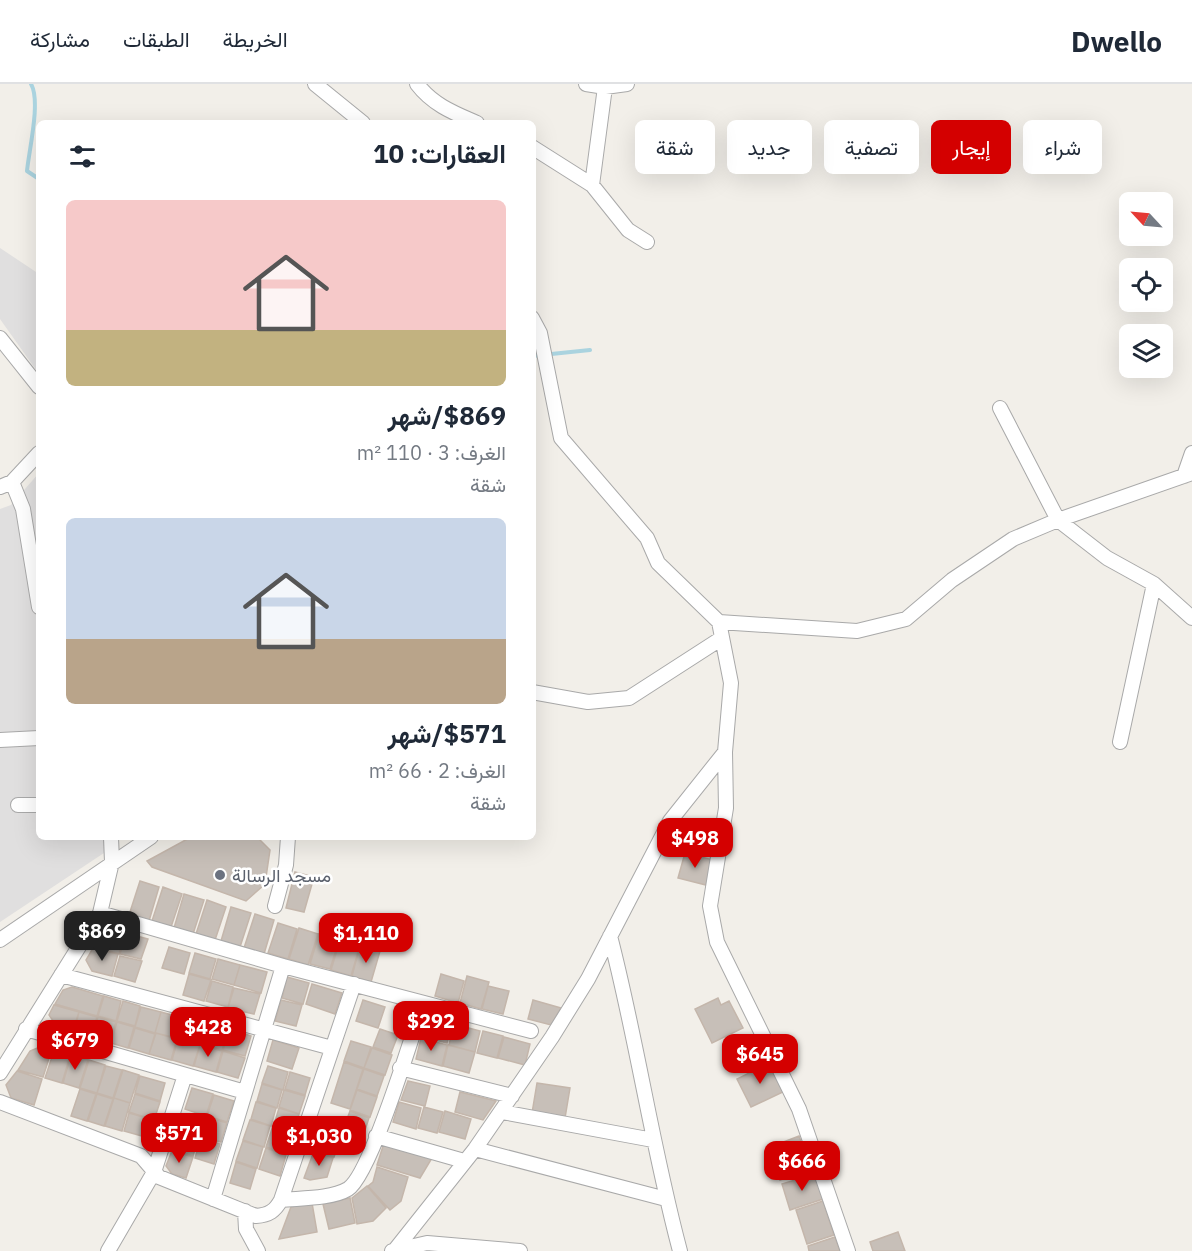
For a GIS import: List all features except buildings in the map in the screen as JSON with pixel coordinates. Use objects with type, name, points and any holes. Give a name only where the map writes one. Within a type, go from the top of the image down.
[{"type":"street","points":[[315,84],[359,120]]},
{"type":"street","points":[[417,84],[425,95],[442,108],[470,120]]},
{"type":"street","points":[[586,84],[605,87],[627,84]]},
{"type":"street","points":[[592,184],[596,134],[605,87]]},
{"type":"street","points":[[536,149],[592,184],[628,230],[647,242]]},
{"type":"street","points":[[536,330],[544,354],[561,438],[647,538],[658,563],[719,622],[731,682],[725,752],[726,808],[710,906],[717,942],[799,1109],[848,1251]]},
{"type":"street","points":[[0,338],[36,383]]},
{"type":"street","points":[[1000,408],[1058,520],[1107,558],[1154,584],[1192,618]]},
{"type":"street","points":[[719,622],[857,631],[906,619],[952,580],[1013,539],[1058,520],[1188,474],[1192,453]]},
{"type":"street","points":[[36,456],[6,484],[23,509],[36,589]]},
{"type":"street","points":[[1120,742],[1154,584]]},
{"type":"street","points":[[536,693],[588,702],[629,698],[722,638]]},
{"type":"street","points":[[0,740],[36,738]]},
{"type":"street","points":[[393,1251],[502,1112],[582,988],[670,821],[725,752]]},
{"type":"street","points":[[18,805],[36,805]]},
{"type":"street","points":[[0,1072],[100,913],[112,862],[111,840]]},
{"type":"street","points":[[275,906],[286,865],[288,840]]},
{"type":"street","points":[[3,934],[112,862],[134,843]]},
{"type":"street","points":[[100,913],[283,966],[531,1031]]},
{"type":"street","points":[[610,936],[623,985],[666,1199],[680,1251]]},
{"type":"street","points":[[213,1199],[283,966]]},
{"type":"street","points":[[61,975],[332,1048]]},
{"type":"street","points":[[0,1102],[141,1156],[159,1177],[256,1216],[265,1215],[275,1210],[281,1200],[354,984]]},
{"type":"street","points":[[281,1200],[347,1189],[356,1182],[376,1136],[423,1003]]},
{"type":"street","points":[[26,1029],[245,1092]]},
{"type":"street","points":[[400,1068],[512,1096]]},
{"type":"street","points":[[108,1251],[154,1172],[185,1075]]},
{"type":"street","points":[[502,1112],[653,1140]]},
{"type":"street","points":[[376,1136],[464,1161]]},
{"type":"street","points":[[475,1149],[666,1199]]},
{"type":"street","points":[[245,1211],[246,1229],[258,1251]]},
{"type":"street","points":[[393,1251],[427,1243],[520,1251]]},
{"type":"shaded area","points":[[0,248],[36,272],[36,370],[0,319]]},
{"type":"shaded area","points":[[36,476],[36,840],[119,840],[119,843],[0,922],[0,509],[11,505]]},
{"type":"waterway","points":[[31,84],[34,92],[35,113],[27,171],[36,177]]},
{"type":"waterway","points":[[536,356],[590,350]]},
{"type":"place","name":"مسجد الرسالة","points":[[220,875]]}]
